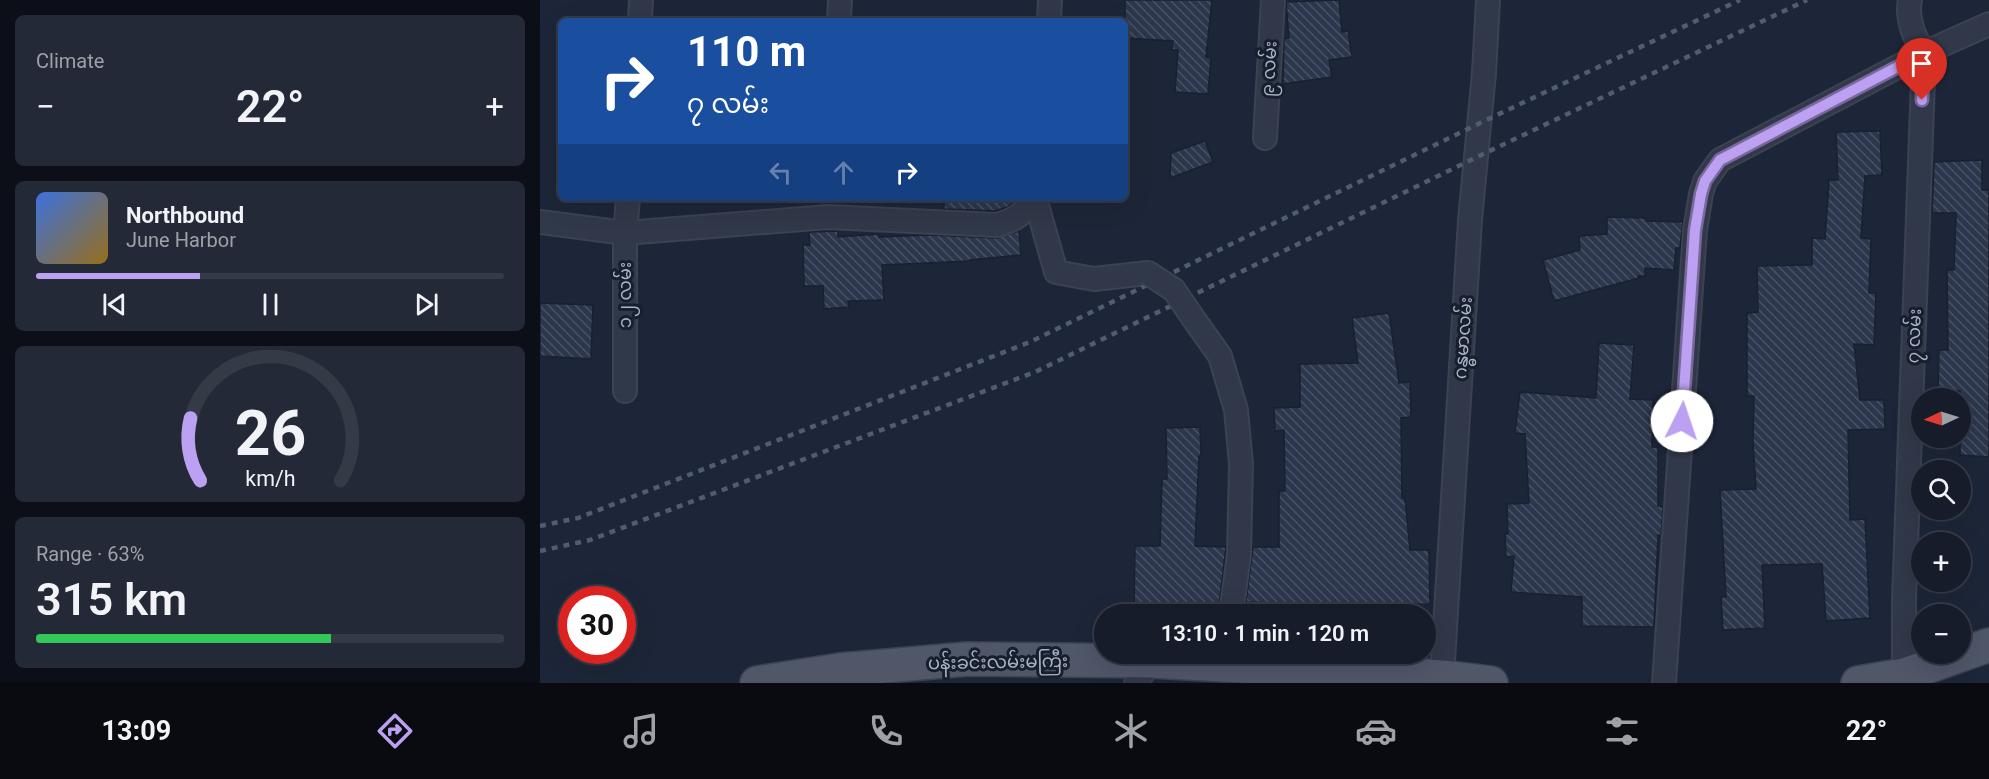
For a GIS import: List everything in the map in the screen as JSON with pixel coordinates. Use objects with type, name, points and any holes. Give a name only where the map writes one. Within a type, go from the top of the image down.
[{"type":"main road","points":[[1858,683],[1904,675],[1989,645]]},
{"type":"main road","name":"ပန်းခင်းလမ်းမကြီး","points":[[757,683],[840,670],[967,659],[1143,672],[1189,664]]},
{"type":"main road","name":"ပန်းခင်းလမ်းမကြီး","points":[[1247,664],[1322,677],[1442,676],[1491,683]]},
{"type":"street","points":[[640,18],[641,0]]},
{"type":"street","points":[[839,18],[840,0]]},
{"type":"street","points":[[1049,18],[1050,0]]},
{"type":"street","name":"၉ လမ်း","points":[[1265,138],[1273,0]]},
{"type":"street","name":"ဂန္ဓမာလမ်း","points":[[1442,676],[1470,220],[1484,74],[1488,0]]},
{"type":"street","name":"၇ လမ်း","points":[[1904,675],[1904,600],[1924,53],[1912,29],[1909,13],[1910,0]]},
{"type":"street","points":[[1664,683],[1695,230],[1705,181],[1720,160],[1924,53],[1989,24]]},
{"type":"street","name":"၁၂ လမ်း","points":[[625,391],[628,201]]},
{"type":"street","points":[[540,222],[626,233],[829,207],[997,225],[1012,221],[1024,213],[1033,201]]},
{"type":"street","points":[[1036,201],[1056,272],[1094,279],[1148,273],[1174,290],[1220,356],[1236,410],[1241,464],[1239,554],[1232,604]]},
{"type":"building","points":[[1125,0],[1212,0],[1206,57],[1211,58],[1208,94],[1175,92],[1178,50],[1172,50],[1173,41],[1128,38],[1128,18],[1125,18]]},
{"type":"building","points":[[1339,0],[1342,32],[1348,31],[1352,57],[1329,60],[1332,77],[1283,84],[1284,39],[1289,38],[1286,2]]},
{"type":"building","points":[[1880,131],[1882,175],[1865,176],[1861,238],[1871,239],[1869,293],[1876,293],[1874,345],[1854,344],[1860,400],[1884,400],[1885,429],[1848,430],[1850,520],[1865,519],[1870,618],[1826,621],[1822,564],[1762,565],[1765,628],[1723,630],[1721,597],[1726,597],[1720,490],[1756,489],[1753,443],[1754,396],[1747,396],[1747,313],[1758,312],[1757,266],[1812,265],[1812,238],[1825,239],[1829,180],[1838,180],[1836,132]]},
{"type":"building","points":[[1205,141],[1213,162],[1170,178],[1171,153]]},
{"type":"building","points":[[1982,160],[1982,190],[1989,190],[1989,457],[1960,455],[1960,448],[1971,448],[1971,388],[1938,388],[1939,350],[1948,350],[1947,270],[1954,270],[1956,213],[1932,213],[1934,162]]},
{"type":"building","points":[[944,201],[1015,201],[1008,207],[995,211],[944,209]]},
{"type":"building","points":[[1607,217],[1683,222],[1680,248],[1676,248],[1674,270],[1645,268],[1645,276],[1638,276],[1639,278],[1554,301],[1543,260],[1580,250],[1579,236],[1607,234]]},
{"type":"building","points":[[838,231],[838,237],[879,234],[879,237],[929,235],[996,238],[1019,231],[1021,255],[970,261],[882,265],[884,300],[848,301],[849,307],[824,309],[823,286],[804,286],[803,245],[810,245],[809,232]]},
{"type":"building","points":[[540,303],[593,305],[591,359],[540,356]]},
{"type":"building","points":[[1389,313],[1399,383],[1410,382],[1411,417],[1401,418],[1402,498],[1405,498],[1410,550],[1429,550],[1430,604],[1246,602],[1253,547],[1279,547],[1279,491],[1285,491],[1284,430],[1275,431],[1274,408],[1300,407],[1300,364],[1358,363],[1352,318]]},
{"type":"building","points":[[1599,343],[1634,345],[1630,399],[1653,400],[1652,447],[1658,447],[1658,506],[1663,507],[1661,536],[1658,535],[1654,627],[1582,626],[1582,597],[1511,592],[1514,556],[1506,557],[1507,504],[1529,503],[1525,434],[1515,433],[1520,392],[1596,398]]},
{"type":"building","points":[[1200,427],[1201,456],[1199,456],[1195,546],[1226,547],[1219,604],[1134,604],[1135,546],[1160,546],[1162,479],[1167,479],[1166,428]]},
{"type":"railway","points":[[540,526],[578,518],[1030,342],[1480,123],[1740,0]]},
{"type":"railway","points":[[540,551],[590,540],[1035,372],[1477,157],[1807,0]]},
{"type":"route","points":[[1682,421],[1695,230],[1705,181],[1720,160],[1924,53],[1922,100]]}]
